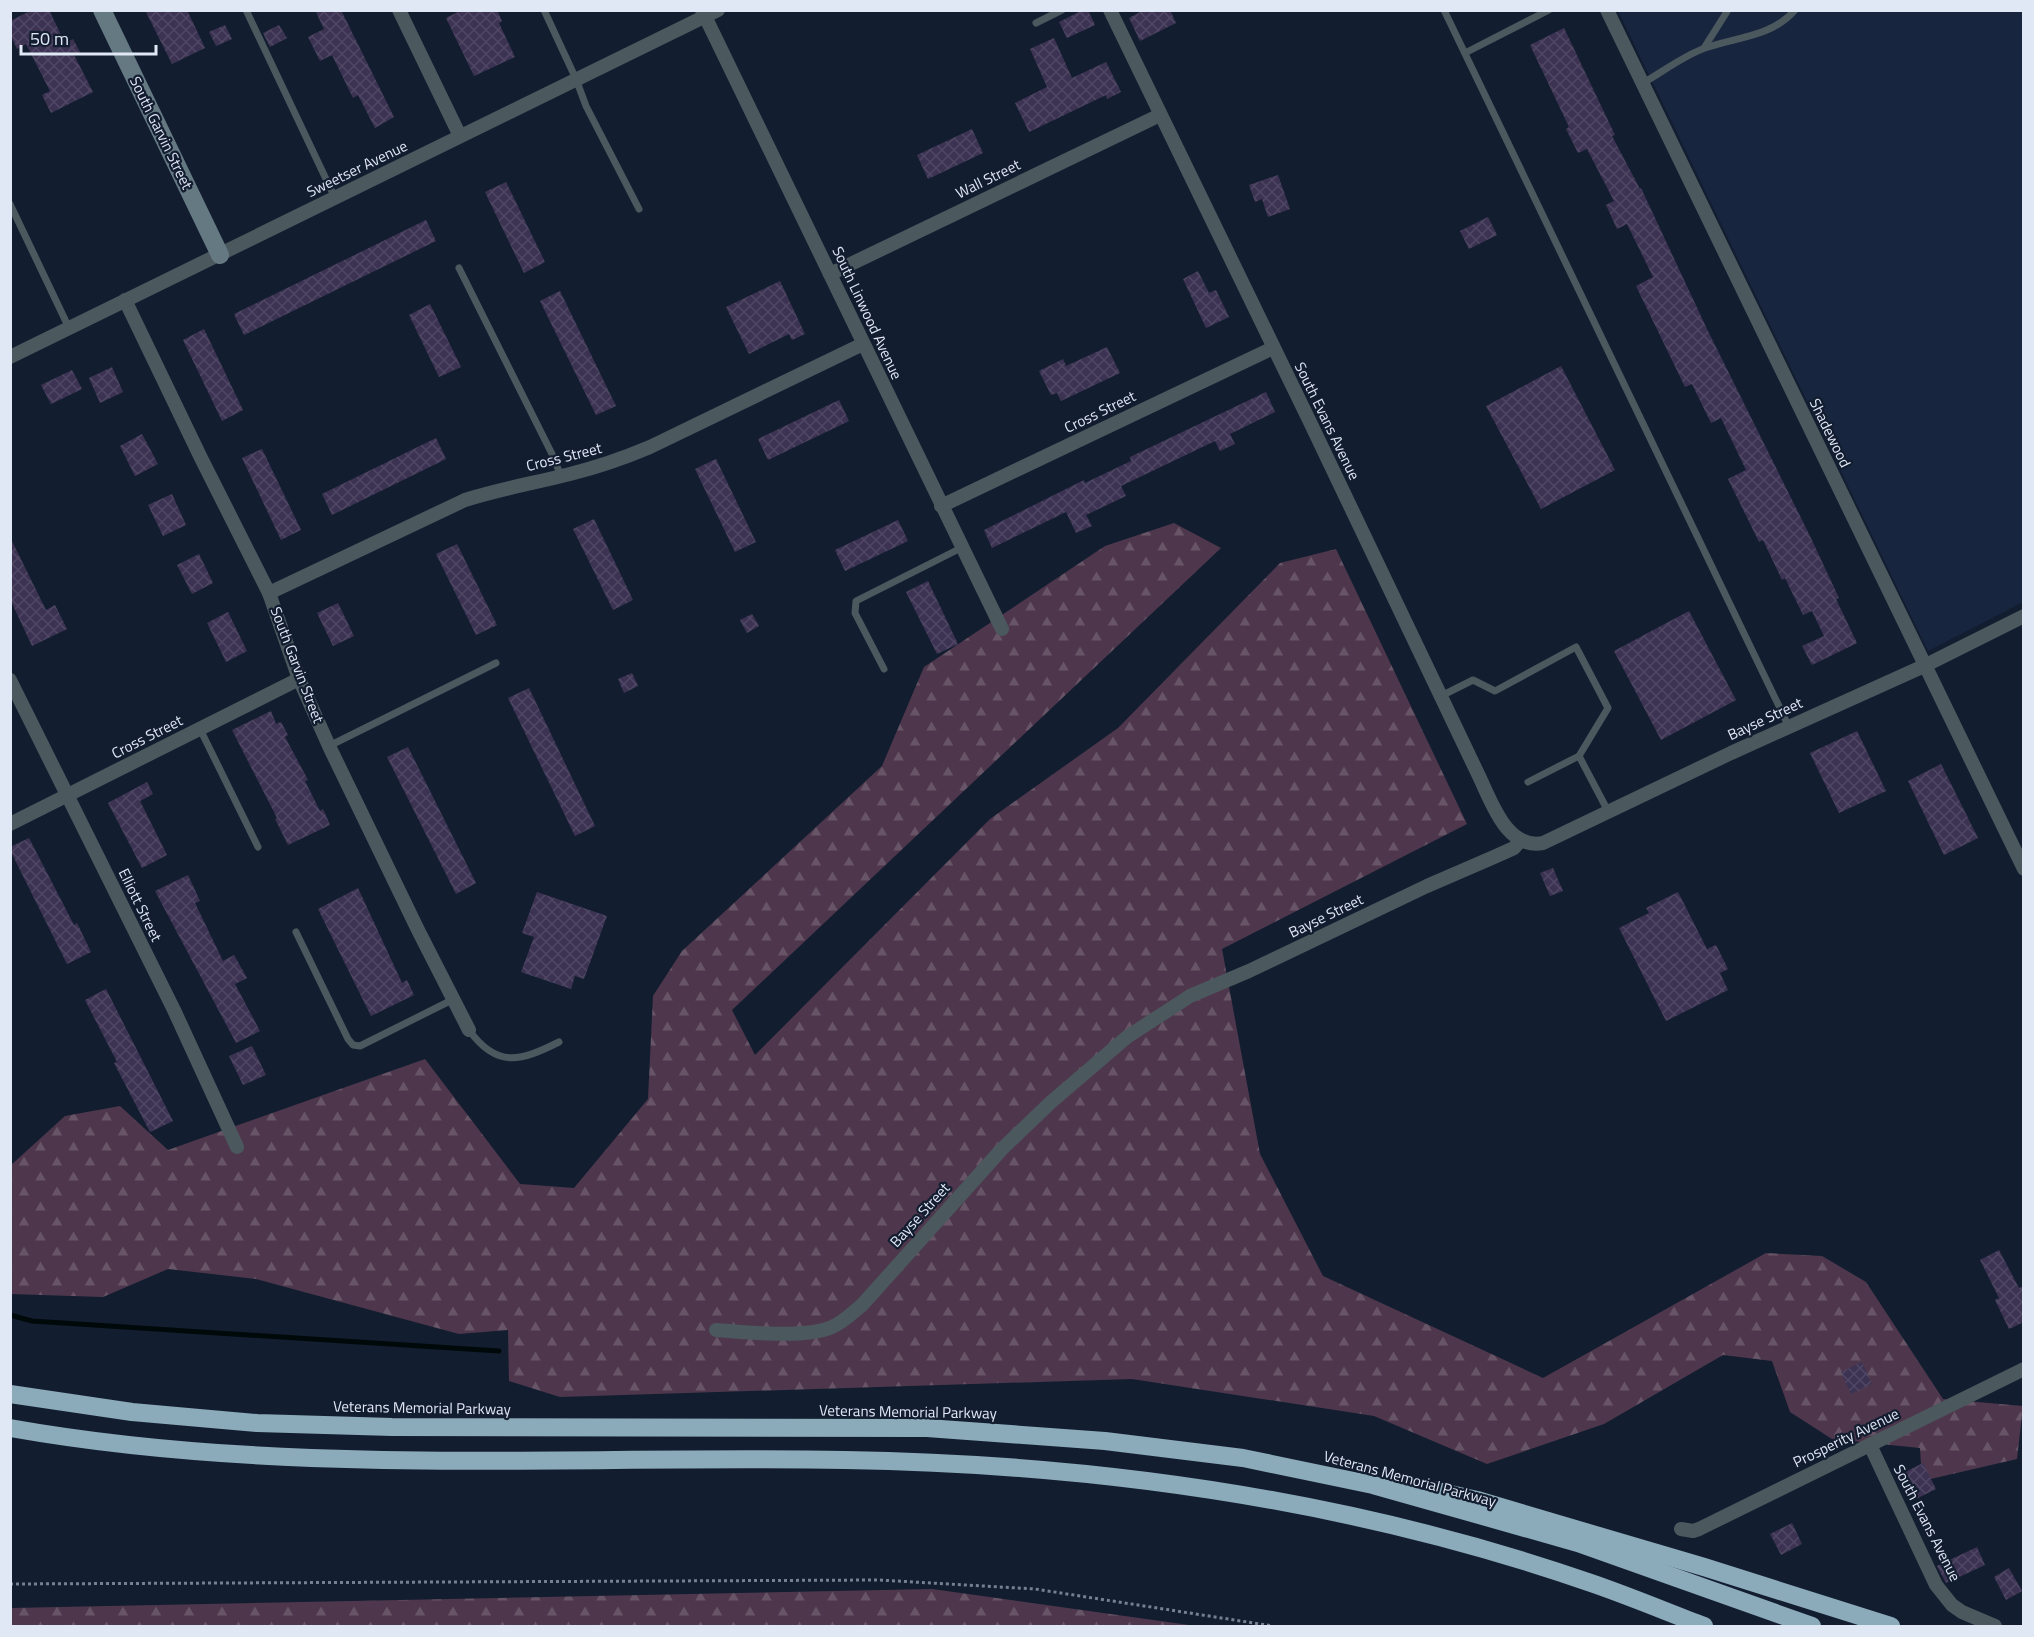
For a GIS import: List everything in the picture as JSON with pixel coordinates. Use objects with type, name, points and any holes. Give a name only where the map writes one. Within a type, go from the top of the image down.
[{"type":"highway","name":"Veterans Memorial Parkway","points":[[10,1394],[132,1412],[268,1423],[392,1427],[927,1428],[1008,1432],[1105,1441],[1243,1458],[1373,1485],[1578,1544],[1812,1626]]},
{"type":"highway","points":[[10,1428],[155,1448],[355,1461],[846,1460],[979,1465],[1116,1477],[1216,1491],[1311,1508],[1431,1536],[1592,1583],[1704,1626]]},
{"type":"highway","points":[[1373,1485],[1416,1486],[1477,1500],[1704,1567],[1891,1626]]},
{"type":"street","name":"South Garvin Street","points":[[102,10],[220,255]]},
{"type":"street","points":[[399,10],[460,136]]},
{"type":"street","name":"South Evans Avenue","points":[[1110,10],[1504,825],[1520,841]]},
{"type":"street","name":"Shadewood","points":[[1607,10],[2024,869]]},
{"type":"street","name":"Sweetser Avenue","points":[[10,357],[709,13]]},
{"type":"street","name":"South Linwood Avenue","points":[[709,13],[863,344],[1002,629]]},
{"type":"street","name":"Wall Street","points":[[830,274],[1160,115]]},
{"type":"street","name":"South Garvin Street","points":[[125,300],[269,592],[299,679],[329,746],[469,1030]]},
{"type":"street","name":"Cross Street","points":[[269,592],[465,500],[618,460],[650,447],[863,344]]},
{"type":"street","name":"Cross Street","points":[[941,506],[1273,348]]},
{"type":"street","name":"Bayse Street","points":[[716,1330],[809,1332],[831,1327],[843,1321],[862,1305],[1002,1149],[1050,1103],[1127,1037],[1190,996],[1249,971],[1426,886],[1514,848],[1520,841],[1535,845],[1543,843],[1609,813],[1789,727],[1924,666],[2024,616]]},
{"type":"street","name":"Cross Street","points":[[10,824],[299,679]]},
{"type":"street","name":"Elliott Street","points":[[10,680],[174,1010],[237,1147]]},
{"type":"street","name":"Prosperity Avenue","points":[[1681,1529],[1687,1531],[1699,1529],[2024,1369]]},
{"type":"street","name":"South Evans Avenue","points":[[1870,1445],[1936,1585],[1952,1605],[1994,1626]]},
{"type":"lane","points":[[246,10],[335,198]]},
{"type":"lane","points":[[544,10],[586,106],[639,209]]},
{"type":"lane","points":[[1036,23],[1062,10]]},
{"type":"lane","points":[[1444,10],[1789,727]]},
{"type":"lane","points":[[1465,53],[1549,10]]},
{"type":"lane","points":[[1704,48],[1728,10]]},
{"type":"lane","points":[[1643,83],[1704,48],[1748,38],[1781,22],[1795,10]]},
{"type":"lane","points":[[10,204],[69,328]]},
{"type":"lane","points":[[459,268],[561,476]]},
{"type":"lane","points":[[884,669],[855,613],[856,602],[961,548]]},
{"type":"lane","points":[[1441,696],[1473,680],[1495,691],[1576,647],[1608,708],[1579,756],[1528,782]]},
{"type":"lane","points":[[329,746],[496,663]]},
{"type":"lane","points":[[200,729],[258,847]]},
{"type":"lane","points":[[1579,756],[1609,813]]},
{"type":"lane","points":[[296,932],[353,1045],[360,1046],[454,999]]},
{"type":"lane","points":[[469,1030],[493,1055],[511,1058],[530,1056],[559,1042]]},
{"type":"path","points":[[10,1584],[879,1580],[1035,1589],[1273,1626]]},
{"type":"shaded area","points":[[1618,11],[2023,11],[2023,602],[1928,651]]},
{"type":"green space","points":[[1174,523],[1221,548],[732,1010],[755,1055],[990,819],[1118,728],[1280,563],[1336,549],[1467,824],[1222,949],[1260,1154],[1323,1276],[1543,1378],[1766,1253],[1822,1256],[1866,1282],[1943,1399],[2023,1406],[2017,1459],[1922,1481],[1920,1448],[1832,1439],[1790,1412],[1772,1361],[1723,1355],[1604,1424],[1487,1464],[1374,1416],[1132,1379],[560,1397],[509,1381],[508,1330],[459,1334],[256,1279],[168,1269],[103,1297],[11,1294],[10,1166],[65,1116],[120,1106],[168,1150],[425,1059],[520,1184],[574,1188],[648,1099],[653,996],[682,951],[882,766],[924,667],[1105,546]]},
{"type":"green space","points":[[932,1589],[1196,1626],[10,1626],[11,1608]]},
{"type":"building","points":[[32,10],[49,10],[65,43],[73,39],[80,52],[74,55],[93,92],[51,113],[42,95],[50,91],[26,44],[17,49],[10,34],[10,21]]},
{"type":"building","points":[[145,10],[187,10],[205,48],[172,64]]},
{"type":"building","points":[[315,10],[341,10],[394,117],[375,128],[358,95],[353,98],[332,55],[320,61],[308,37],[324,29]]},
{"type":"building","points":[[462,10],[497,10],[502,21],[499,23],[515,57],[474,76],[446,18]]},
{"type":"building","points":[[1083,10],[1088,10],[1095,25],[1067,38],[1059,22]]},
{"type":"building","points":[[1144,10],[1170,10],[1176,23],[1140,41],[1129,18]]},
{"type":"building","points":[[225,25],[232,39],[216,46],[209,32]]},
{"type":"building","points":[[279,25],[287,38],[270,47],[263,33]]},
{"type":"building","points":[[1564,28],[1615,135],[1612,136],[1641,188],[1707,329],[1809,534],[1857,643],[1812,665],[1802,646],[1824,636],[1812,611],[1803,615],[1785,578],[1782,580],[1763,540],[1759,542],[1728,479],[1746,470],[1721,418],[1711,423],[1692,384],[1685,387],[1636,286],[1653,277],[1627,224],[1617,229],[1606,205],[1614,201],[1587,149],[1578,153],[1566,129],[1569,127],[1530,45]]},
{"type":"building","points":[[1054,38],[1072,78],[1106,62],[1121,92],[1107,99],[1106,95],[1029,132],[1015,103],[1047,87],[1030,49]]},
{"type":"building","points":[[972,129],[983,153],[928,179],[917,155]]},
{"type":"building","points":[[1278,175],[1290,209],[1268,217],[1262,199],[1255,202],[1249,185]]},
{"type":"building","points":[[506,182],[545,262],[524,273],[485,192]]},
{"type":"building","points":[[1488,217],[1497,235],[1469,249],[1460,231]]},
{"type":"building","points":[[426,220],[436,241],[244,335],[234,314]]},
{"type":"building","points":[[1198,271],[1209,293],[1216,290],[1229,317],[1206,328],[1183,279]]},
{"type":"building","points":[[780,281],[805,334],[792,340],[789,334],[749,354],[726,307]]},
{"type":"building","points":[[560,291],[616,406],[596,415],[540,301]]},
{"type":"building","points":[[430,304],[461,367],[439,377],[409,315]]},
{"type":"building","points":[[204,329],[243,410],[222,421],[183,340]]},
{"type":"building","points":[[1107,347],[1120,373],[1061,401],[1057,393],[1051,395],[1039,371],[1063,359],[1066,366]]},
{"type":"building","points":[[1561,366],[1615,470],[1541,509],[1486,406]]},
{"type":"building","points":[[112,367],[123,392],[100,403],[89,378]]},
{"type":"building","points":[[72,370],[82,389],[51,404],[41,385]]},
{"type":"building","points":[[1266,392],[1275,412],[1230,434],[1235,444],[1220,451],[1215,441],[1121,486],[1126,496],[1086,515],[1092,526],[1076,533],[1066,512],[992,548],[984,530],[1084,480],[1085,483],[1131,461],[1130,457]]},
{"type":"building","points":[[839,400],[849,421],[768,460],[758,439]]},
{"type":"building","points":[[142,434],[158,464],[135,476],[120,446]]},
{"type":"building","points":[[436,438],[446,459],[332,515],[322,494]]},
{"type":"building","points":[[262,449],[301,530],[281,540],[242,458]]},
{"type":"building","points":[[716,459],[756,542],[735,552],[695,469]]},
{"type":"building","points":[[172,494],[186,525],[163,536],[148,505]]},
{"type":"building","points":[[594,519],[633,600],[613,610],[573,529]]},
{"type":"building","points":[[898,520],[908,541],[845,571],[835,550]]},
{"type":"building","points":[[10,537],[46,610],[55,605],[67,629],[32,646],[10,599]]},
{"type":"building","points":[[457,544],[497,625],[476,635],[436,554]]},
{"type":"building","points":[[199,554],[213,583],[192,594],[177,565]]},
{"type":"building","points":[[928,581],[958,644],[937,654],[906,592]]},
{"type":"building","points":[[338,603],[354,636],[333,646],[317,613]]},
{"type":"building","points":[[1689,611],[1736,700],[1661,740],[1614,651]]},
{"type":"building","points":[[228,612],[247,651],[226,662],[207,623]]},
{"type":"building","points":[[752,614],[759,626],[747,633],[740,620]]},
{"type":"building","points":[[632,673],[638,686],[624,693],[618,679]]},
{"type":"building","points":[[529,688],[595,826],[575,836],[508,698]]},
{"type":"building","points":[[271,711],[276,724],[281,722],[288,735],[285,737],[308,780],[305,781],[320,811],[323,809],[330,825],[288,845],[275,819],[277,818],[232,730]]},
{"type":"building","points":[[1857,731],[1886,791],[1839,813],[1810,753]]},
{"type":"building","points":[[408,747],[476,883],[456,894],[387,757]]},
{"type":"building","points":[[1941,764],[1978,838],[1944,855],[1908,781]]},
{"type":"building","points":[[147,782],[153,794],[140,801],[167,855],[142,868],[108,803]]},
{"type":"building","points":[[29,838],[74,925],[77,923],[91,952],[67,964],[10,850],[10,847]]},
{"type":"building","points":[[1553,868],[1563,891],[1550,896],[1540,873]]},
{"type":"building","points":[[188,875],[200,901],[195,903],[223,961],[234,955],[247,978],[235,984],[260,1031],[236,1043],[155,891]]},
{"type":"building","points":[[358,888],[402,983],[407,980],[414,995],[371,1016],[318,909]]},
{"type":"building","points":[[537,892],[607,916],[584,979],[575,976],[571,989],[521,972],[534,937],[522,933]]},
{"type":"building","points":[[1678,892],[1707,949],[1716,945],[1728,969],[1720,973],[1728,990],[1666,1021],[1619,928],[1649,913],[1646,908]]},
{"type":"building","points":[[106,989],[173,1121],[150,1132],[114,1063],[117,1062],[85,1000]]},
{"type":"building","points":[[252,1046],[266,1075],[243,1085],[229,1056]]},
{"type":"building","points":[[1999,1250],[2019,1288],[2024,1286],[2024,1322],[2009,1329],[1995,1300],[1999,1298],[1980,1260]]},
{"type":"building","points":[[1862,1362],[1872,1384],[1851,1394],[1841,1372]]},
{"type":"building","points":[[1923,1463],[1936,1489],[1916,1499],[1903,1473]]},
{"type":"building","points":[[1792,1523],[1802,1544],[1781,1555],[1770,1534]]},
{"type":"building","points":[[1977,1547],[1985,1565],[1946,1583],[1937,1566]]},
{"type":"building","points":[[2009,1568],[2022,1591],[2006,1600],[1994,1577]]},
{"type":"waterway","points":[[10,1315],[32,1321],[499,1351]]}]
